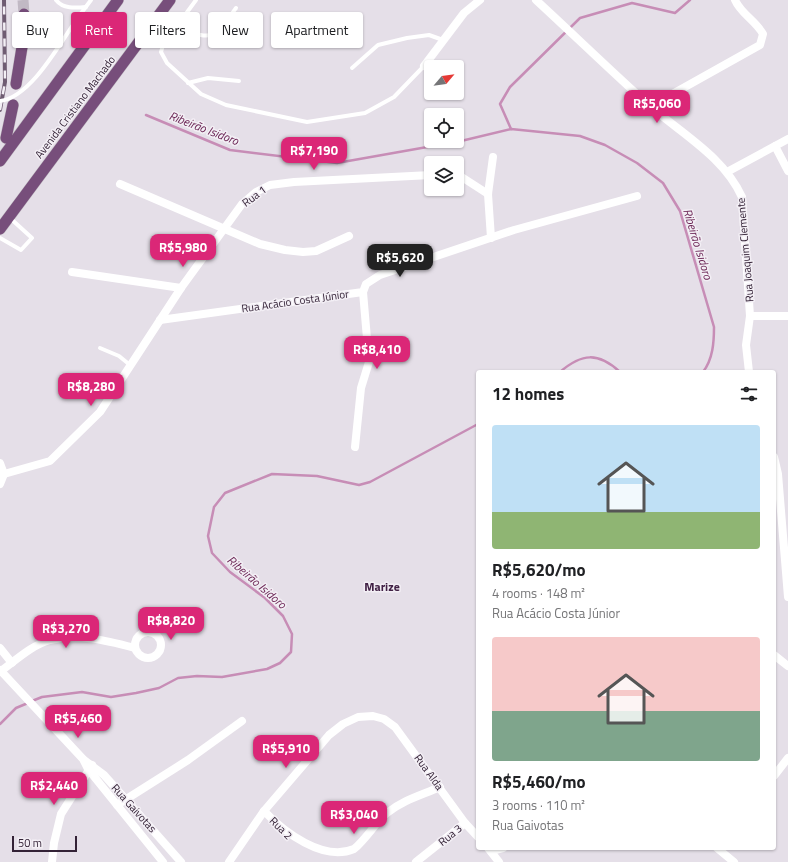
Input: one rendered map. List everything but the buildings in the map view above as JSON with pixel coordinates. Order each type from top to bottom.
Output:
[{"type":"highway","points":[[0,161],[118,0]]},
{"type":"highway","name":"Avenida Cristiano Machado","points":[[0,230],[170,0]]},
{"type":"highway","points":[[16,84],[22,48]]},
{"type":"highway","points":[[6,138],[13,105]]},
{"type":"street","points":[[464,0],[472,5]]},
{"type":"street","points":[[429,60],[464,13],[480,0]]},
{"type":"street","name":"Rua Joaquim Clemente","points":[[536,0],[651,106],[714,158],[737,186],[742,197],[750,316],[746,345],[749,370]]},
{"type":"street","points":[[651,106],[760,45],[763,34],[757,24],[739,9],[735,0]]},
{"type":"street","points":[[727,172],[788,139]]},
{"type":"street","points":[[775,146],[788,170]]},
{"type":"street","points":[[491,238],[488,194],[494,157]]},
{"type":"street","name":"Rua 1","points":[[160,320],[181,288],[242,204],[256,192],[270,185],[294,182],[424,175]]},
{"type":"street","points":[[464,179],[488,194]]},
{"type":"street","points":[[120,184],[260,244],[285,250],[303,252],[316,251],[349,236]]},
{"type":"street","name":"Rua Acácio Costa Júnior","points":[[160,320],[363,292],[366,284],[380,275],[491,238],[637,196]]},
{"type":"street","points":[[72,272],[181,288]]},
{"type":"street","points":[[355,447],[361,388],[369,362],[363,292]]},
{"type":"street","points":[[750,316],[788,316]]},
{"type":"street","points":[[4,474],[50,461],[100,412],[160,320]]},
{"type":"street","points":[[0,463],[4,474],[0,484]]},
{"type":"street","points":[[776,466],[778,474],[788,598]]},
{"type":"street","points":[[1,671],[36,647],[50,640],[100,639],[135,648]]},
{"type":"street","points":[[0,648],[12,663]]},
{"type":"street","points":[[776,657],[788,666]]},
{"type":"street","name":"Rua Gaivotas","points":[[1,671],[90,767],[117,805],[163,862]]},
{"type":"street","name":"Rua Alda","points":[[264,811],[329,735],[343,724],[358,717],[373,716],[384,719],[395,727],[465,823],[476,835]]},
{"type":"street","points":[[117,805],[188,760],[242,722]]},
{"type":"street","points":[[776,773],[788,758]]},
{"type":"street","points":[[52,862],[54,843],[62,814],[90,767]]},
{"type":"street","name":"Rua Gaivotas","points":[[90,767],[104,775],[182,862]]},
{"type":"street","name":"Rua 2","points":[[264,811],[294,841],[309,850],[326,856],[340,857],[353,850],[365,839],[387,813],[404,801],[440,788]]},
{"type":"street","points":[[229,862],[264,811]]},
{"type":"street","name":"Rua 3","points":[[416,862],[465,823]]},
{"type":"street","points":[[490,850],[499,862]]},
{"type":"street","points":[[719,850],[734,862]]},
{"type":"lane","points":[[56,0],[59,4],[69,7],[86,6]]},
{"type":"lane","points":[[187,12],[196,0]]},
{"type":"lane","points":[[0,101],[17,95],[34,81],[90,1]]},
{"type":"lane","points":[[200,34],[208,36],[218,32],[236,8]]},
{"type":"lane","points":[[352,68],[378,45],[407,38],[429,35],[444,41]]},
{"type":"lane","points":[[162,48],[161,52],[167,63],[201,94],[226,105],[307,122],[365,113],[394,97],[424,66]]},
{"type":"lane","points":[[188,83],[208,78],[239,81]]},
{"type":"lane","points":[[0,238],[22,250],[31,241],[32,238],[9,218]]},
{"type":"lane","points":[[100,348],[119,356],[130,365]]},
{"type":"waterway","points":[[511,129],[500,104],[510,87],[580,18],[632,3],[675,13],[690,0]]},
{"type":"waterway","name":"Ribeirão Isidoro","points":[[146,115],[230,150],[337,163],[461,141],[511,129],[580,136],[605,145],[637,163],[663,183],[680,211],[714,327],[711,356],[704,370]]},
{"type":"waterway","name":"Ribeirão Isidoro","points":[[563,370],[576,361],[590,357],[604,361],[618,370]]},
{"type":"waterway","name":"Ribeirão Isidoro","points":[[32,701],[42,697],[82,692],[111,697],[159,688],[178,678],[197,676],[222,677],[267,669],[280,663],[291,652],[292,634],[283,616],[265,598],[230,572],[212,553],[208,536],[214,507],[225,493],[272,474],[317,476],[359,485],[370,482],[476,425]]},
{"type":"waterway","name":"Ribeirão Isidoro","points":[[0,724],[16,708],[28,703]]},
{"type":"tunnel","points":[[23,0],[24,12]]},
{"type":"railway","points":[[0,110],[5,82],[4,0]]},
{"type":"district","name":"Marize","points":[[382,586]]}]
